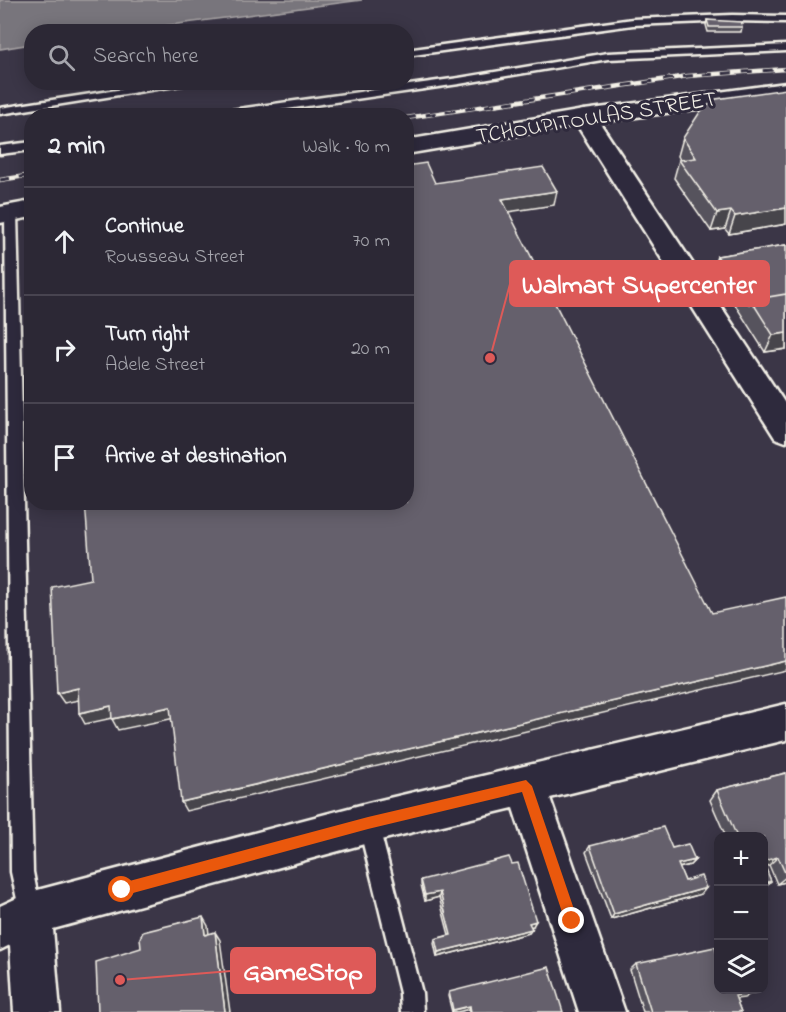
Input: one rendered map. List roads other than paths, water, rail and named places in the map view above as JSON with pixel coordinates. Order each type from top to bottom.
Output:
[{"type":"street","name":"TCHOUPITOULAS STREET","points":[[414,146],[584,117],[786,90]]},
{"type":"street","points":[[584,117],[786,429]]},
{"type":"street","points":[[37,1012],[15,921],[368,823],[786,722]]},
{"type":"street","points":[[526,786],[602,1012]]},
{"type":"lane","points":[[414,52],[643,22],[732,18],[786,19]]},
{"type":"lane","points":[[414,87],[608,56],[786,48]]},
{"type":"lane","points":[[0,111],[141,90]]},
{"type":"lane","points":[[267,108],[395,90]]},
{"type":"lane","points":[[0,150],[24,147]]},
{"type":"lane","points":[[14,212],[22,872],[15,921]]},
{"type":"lane","points":[[368,823],[411,993],[412,1012]]},
{"type":"railway","points":[[414,117],[688,76],[786,69]]},
{"type":"railway","points":[[0,180],[24,176]]},
{"type":"place","name":"Walmart Supercenter","points":[[490,358]]},
{"type":"place","name":"GameStop","points":[[120,980]]}]
